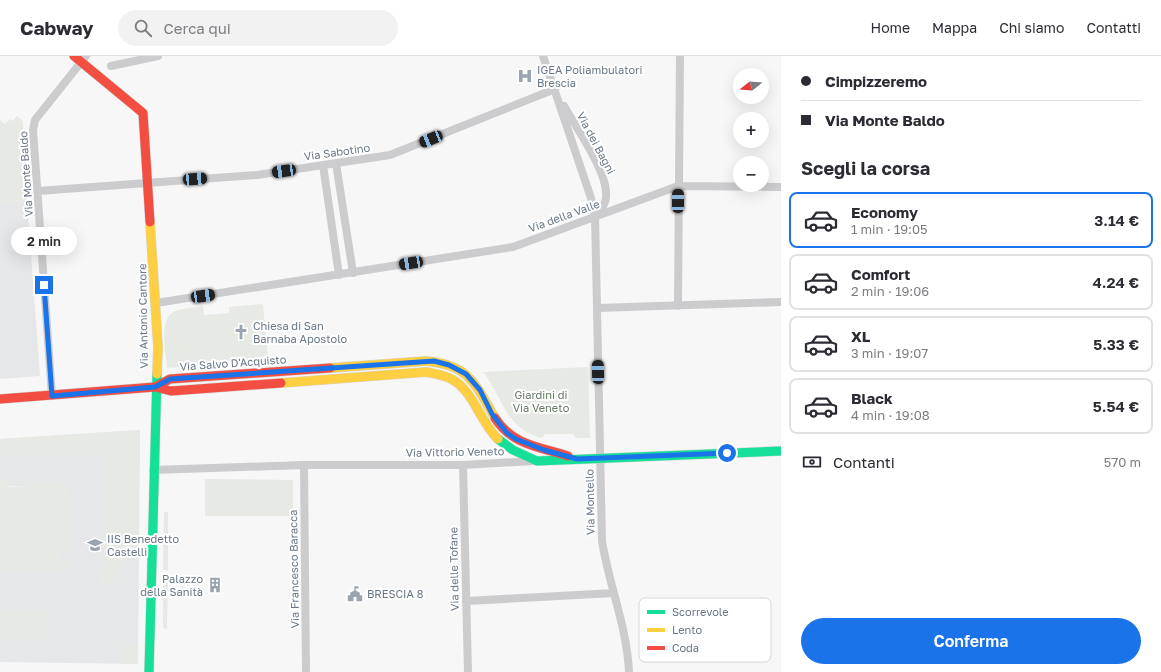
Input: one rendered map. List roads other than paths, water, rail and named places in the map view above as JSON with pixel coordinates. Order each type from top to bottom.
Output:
[{"type":"street","points":[[111,66],[158,56]]},
{"type":"street","name":"Via dei Bagni","points":[[543,56],[591,198],[595,216]]},
{"type":"street","points":[[678,306],[680,56]]},
{"type":"street","name":"Via Antonio Cantore","points":[[80,58],[144,113],[158,347],[155,387],[149,672]]},
{"type":"street","name":"Via Monte Baldo","points":[[52,396],[33,130],[35,120],[80,58]]},
{"type":"street","name":"Via dei Bagni","points":[[555,89],[592,156],[605,184],[605,205],[595,216]]},
{"type":"street","name":"Via Sabotino","points":[[38,191],[257,175],[390,155],[555,89]]},
{"type":"street","points":[[336,163],[353,273]]},
{"type":"street","points":[[323,165],[339,275]]},
{"type":"street","name":"Via della Valle","points":[[156,303],[513,247],[678,186],[781,187]]},
{"type":"street","name":"Via Montello","points":[[595,216],[602,541],[626,638],[629,672]]},
{"type":"street","points":[[598,308],[781,302]]},
{"type":"street","name":"Via Salvo D'Acquisto","points":[[155,387],[170,379],[426,361],[438,362],[458,369],[474,382],[499,424],[516,439],[544,450],[577,459]]},
{"type":"street","name":"Via Salvo D'Acquisto","points":[[155,387],[170,392],[426,372],[441,373],[457,382],[464,388],[486,426],[502,444],[515,452],[538,461]]},
{"type":"street","points":[[0,400],[155,387]]},
{"type":"street","name":"Via Vittorio Veneto","points":[[153,470],[304,465],[463,465],[781,451]]},
{"type":"street","name":"Via Francesco Baracca","points":[[304,465],[306,672]]},
{"type":"street","name":"Via delle Tofane","points":[[463,465],[468,672]]},
{"type":"street","points":[[466,601],[614,593]]},
{"type":"place","name":"IGEA Poliambulatori Brescia","points":[[525,76]]},
{"type":"place","name":"Chiesa di San Barnaba Apostolo","points":[[241,332]]},
{"type":"place","name":"IIS Benedetto Castelli","points":[[95,545]]},
{"type":"place","name":"Palazzo della Sanità","points":[[215,585]]},
{"type":"place","name":"BRESCIA 8","points":[[355,594]]},
{"type":"park label","name":"Giardini di Via Veneto","points":[[541,401]]}]
